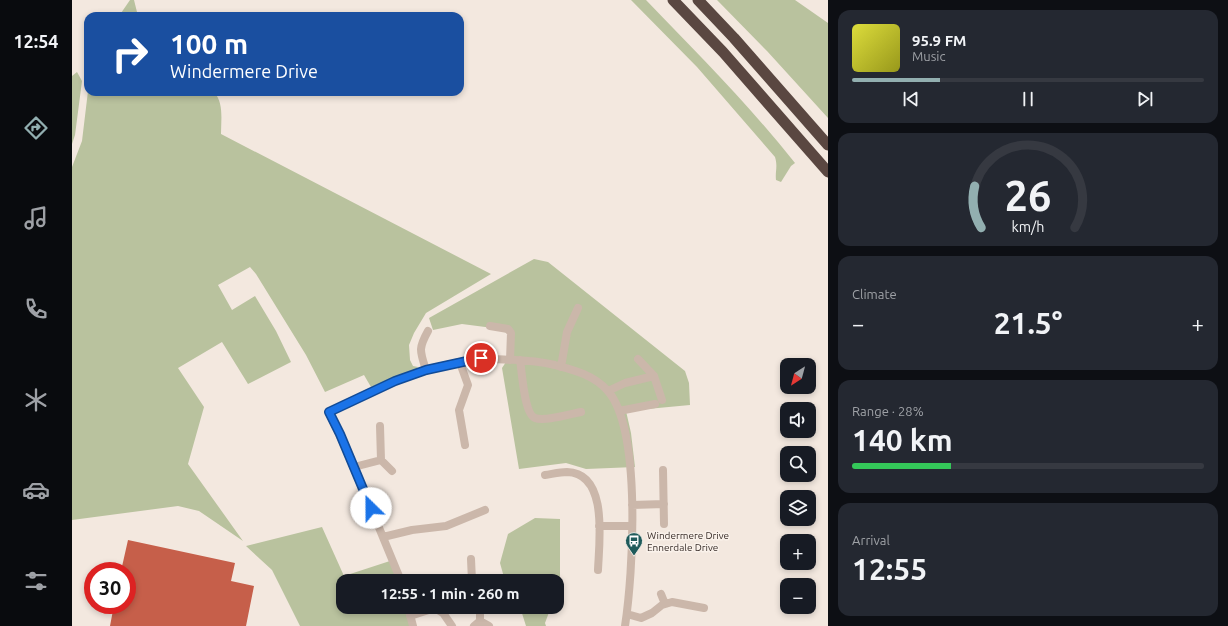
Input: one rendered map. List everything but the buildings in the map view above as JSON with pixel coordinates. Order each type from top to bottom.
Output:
[{"type":"highway","points":[[673,0],[723,52],[828,172]]},
{"type":"highway","points":[[698,0],[734,38],[828,145]]},
{"type":"street","points":[[561,367],[567,332],[578,308]]},
{"type":"street","points":[[490,326],[508,329],[510,333],[510,360]]},
{"type":"street","points":[[426,370],[421,352],[421,344],[428,331]]},
{"type":"street","points":[[398,574],[354,467],[329,412],[395,381],[426,370],[481,358],[539,361],[580,371],[595,380],[608,391],[619,411],[626,434],[630,467],[632,505],[631,566],[625,626]]},
{"type":"street","points":[[619,411],[658,402],[654,376],[638,359]]},
{"type":"street","points":[[520,360],[524,389],[531,415],[535,418],[543,419],[581,412]]},
{"type":"street","points":[[460,363],[468,385],[459,410],[465,445]]},
{"type":"street","points":[[608,391],[625,383],[654,376]]},
{"type":"street","points":[[380,426],[381,460],[392,471]]},
{"type":"street","points":[[354,467],[381,460]]},
{"type":"street","points":[[663,470],[664,524]]},
{"type":"street","points":[[545,475],[568,472],[577,474],[587,480],[594,490],[598,505],[598,570]]},
{"type":"street","points":[[632,505],[664,504]]},
{"type":"street","points":[[383,537],[412,530],[446,526],[485,510]]},
{"type":"street","points":[[599,526],[631,526]]},
{"type":"street","points":[[471,559],[472,574]]},
{"type":"street","points":[[661,594],[665,604]]},
{"type":"street","points":[[627,614],[641,618],[652,613],[662,605],[672,602],[704,608]]},
{"type":"street","points":[[412,626],[410,616],[416,614]]},
{"type":"street","points":[[443,614],[452,626]]},
{"type":"street","points":[[477,623],[489,626]]},
{"type":"green space","points":[[130,0],[134,0],[137,12],[122,12]]},
{"type":"green space","points":[[631,0],[646,0],[723,80],[778,142],[795,163],[791,166],[781,182],[776,180],[775,157],[697,67]]},
{"type":"green space","points":[[717,0],[795,0],[828,23],[828,118],[767,51]]},
{"type":"green space","points":[[77,72],[82,81],[75,135],[72,144],[72,76]]},
{"type":"green space","points":[[87,96],[217,96],[221,106],[221,134],[491,274],[426,313],[414,333],[409,345],[410,360],[413,366],[418,367],[416,369],[371,387],[364,375],[325,392],[306,355],[256,274],[250,267],[218,285],[232,310],[255,296],[276,331],[291,362],[248,384],[222,342],[178,368],[204,407],[188,464],[243,541],[199,511],[178,506],[72,520],[72,167],[82,141]]},
{"type":"green space","points":[[534,259],[548,262],[685,371],[689,383],[690,405],[626,411],[631,433],[635,467],[586,469],[566,463],[519,469],[502,368],[512,353],[510,334],[493,328],[462,324],[433,330],[429,318]]},
{"type":"green space","points":[[535,518],[560,519],[560,574],[503,574],[500,563],[508,534]]},
{"type":"green space","points":[[322,527],[343,574],[336,574],[336,614],[410,614],[413,626],[300,626],[272,570],[246,546]]},
{"type":"green space","points":[[393,560],[398,574],[350,574]]},
{"type":"green space","points":[[522,614],[548,614],[545,623],[546,626],[526,626]]},
{"type":"place","name":"Windermere Drive Ennerdale Drive","points":[[634,556]]},
{"type":"route","points":[[371,508],[340,434],[329,412],[395,381],[426,370],[481,358]]}]
